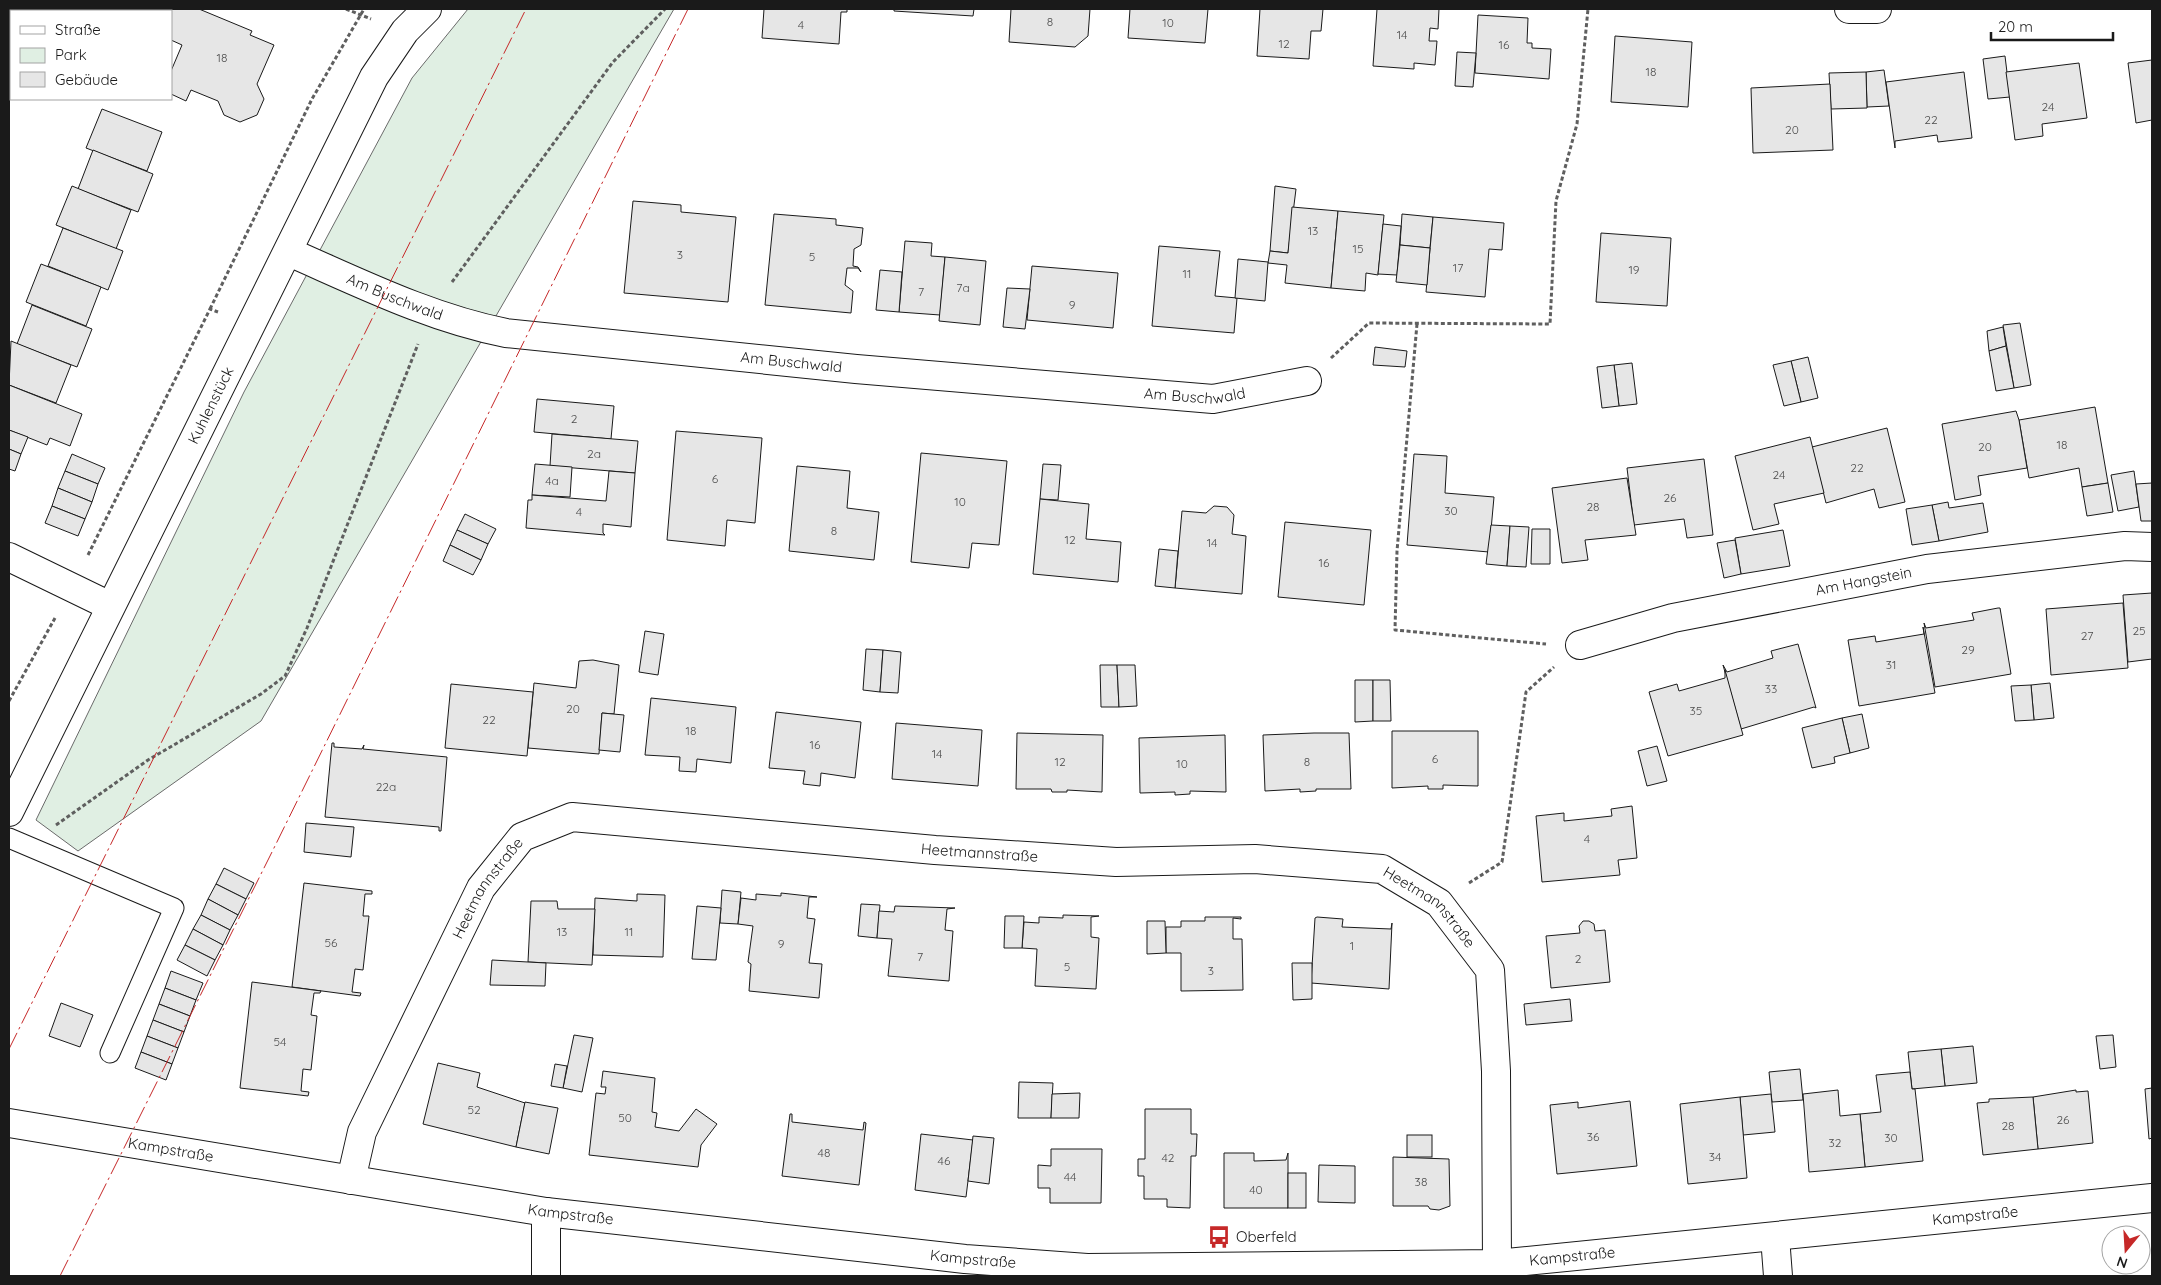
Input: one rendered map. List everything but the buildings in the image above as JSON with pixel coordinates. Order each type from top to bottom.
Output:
[{"type":"street","name":"Kuhlenstück","points":[[9,812],[110,606],[289,252],[374,77],[405,31],[427,9]]},
{"type":"street","points":[[1849,9],[1877,9]]},
{"type":"street","name":"Am Buschwald","points":[[289,252],[430,313],[471,326],[506,333],[856,369],[1213,399],[1308,381]]},
{"type":"street","name":"Am Hangstein","points":[[1580,645],[1673,618],[1927,568],[2125,546],[2152,547]]},
{"type":"street","points":[[9,557],[110,606]]},
{"type":"street","name":"Heetmannstraße","points":[[351,1180],[362,1132],[481,888],[522,837],[572,817],[936,850],[1116,862],[1255,859],[1382,869],[1439,903],[1490,970],[1496,1071],[1497,1264]]},
{"type":"street","name":"Kampstraße","points":[[9,1123],[546,1212],[964,1267],[1087,1268],[1497,1264],[2152,1198]]},
{"type":"street","points":[[546,1212],[546,1276]]},
{"type":"street","points":[[1775,1237],[1778,1276]]},
{"type":"lane","points":[[9,838],[174,908],[110,1053]]},
{"type":"path","points":[[346,9],[361,14]]},
{"type":"path","points":[[9,701],[72,588],[312,99],[364,9]]},
{"type":"path","points":[[50,829],[148,760],[261,694],[285,676],[307,628],[430,313],[613,62],[666,9]]},
{"type":"path","points":[[1308,381],[1368,323],[1550,324],[1556,202],[1577,124],[1588,9]]},
{"type":"path","points":[[210,309],[250,328]]},
{"type":"path","points":[[1417,324],[1397,551],[1395,630],[1530,643]]},
{"type":"path","points":[[1439,903],[1502,862],[1526,692]]},
{"type":"green space","points":[[468,9],[674,9],[261,721],[78,851],[36,820],[244,392],[412,78]]},
{"type":"power","points":[[9,1049],[526,9]]},
{"type":"power","points":[[60,1276],[272,852],[688,9]]},
{"type":"place","name":"Oberfeld","points":[[1219,1237]]}]
